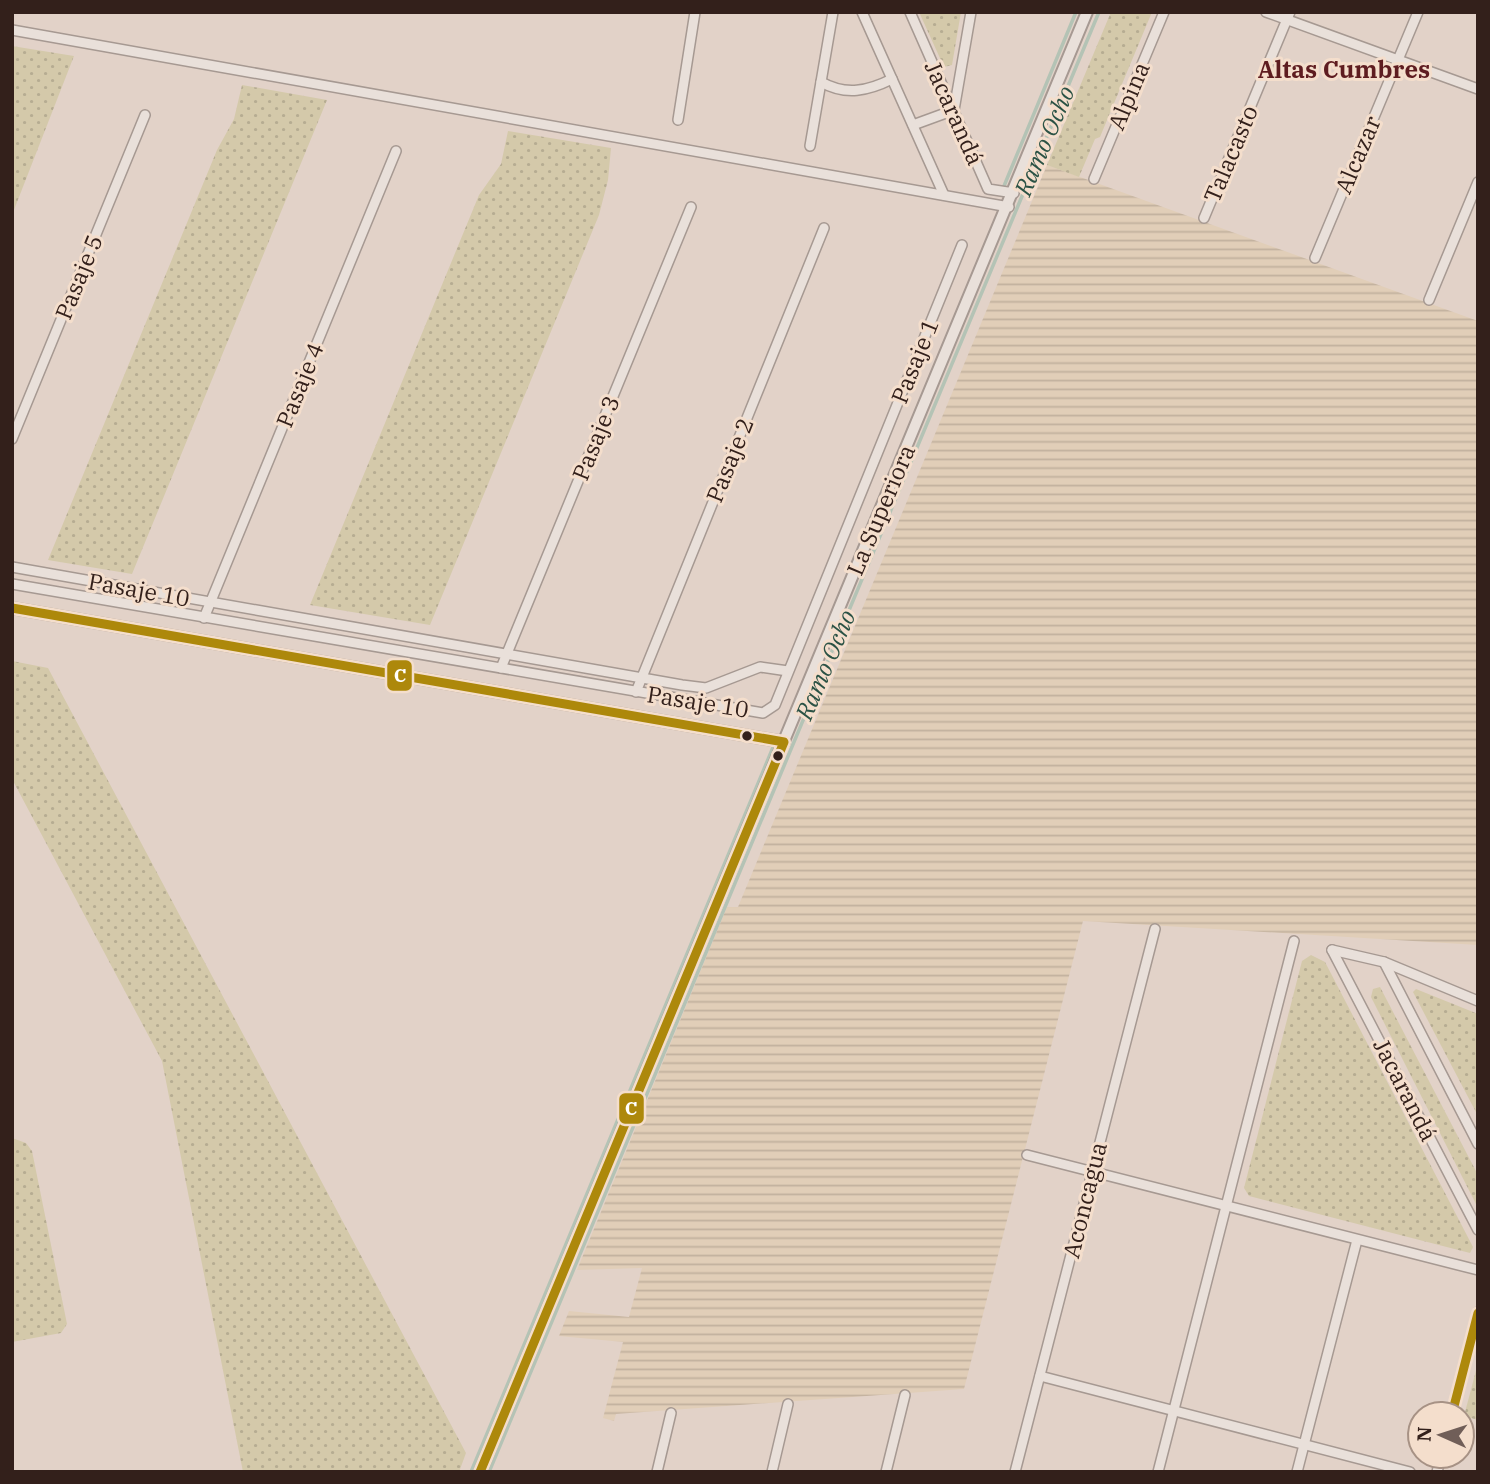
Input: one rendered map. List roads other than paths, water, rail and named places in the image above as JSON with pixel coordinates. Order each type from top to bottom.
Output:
[{"type":"street","points":[[678,120],[695,12]]},
{"type":"street","points":[[810,146],[833,12]]},
{"type":"street","name":"Jacarandá","points":[[862,12],[944,195]]},
{"type":"street","name":"Jacarandá","points":[[910,12],[988,189],[1014,193]]},
{"type":"street","points":[[913,125],[954,110],[971,12]]},
{"type":"street","name":"La Superiora","points":[[481,1472],[1009,206],[1087,12]]},
{"type":"street","name":"Alpina","points":[[1094,179],[1164,12]]},
{"type":"street","points":[[1266,12],[1288,16],[1478,89]]},
{"type":"street","name":"Alcazar","points":[[1315,258],[1418,12]]},
{"type":"street","name":"Talacasto","points":[[1204,218],[1288,16]]},
{"type":"street","points":[[12,30],[1009,206]]},
{"type":"street","points":[[821,82],[834,89],[860,91],[892,79]]},
{"type":"street","name":"Pasaje 5","points":[[12,439],[145,115]]},
{"type":"street","name":"Pasaje 4","points":[[204,618],[396,151]]},
{"type":"street","points":[[1429,300],[1478,182]]},
{"type":"street","name":"Pasaje 3","points":[[501,668],[691,207]]},
{"type":"street","name":"Pasaje 2","points":[[636,692],[824,228]]},
{"type":"street","name":"Pasaje 1","points":[[788,671],[962,245]]},
{"type":"street","name":"Pasaje 10","points":[[12,567],[706,688],[760,667],[788,671],[775,705],[763,713],[12,584]]},
{"type":"street","points":[[12,608],[784,742]]},
{"type":"street","name":"Aconcagua","points":[[1016,1472],[1155,929]]},
{"type":"street","points":[[1158,1472],[1294,941]]},
{"type":"street","name":"Jacarandá","points":[[1478,1144],[1384,962],[1332,950],[1478,1230]]},
{"type":"street","points":[[1384,962],[1478,1001]]},
{"type":"street","points":[[1027,1155],[1478,1270]]},
{"type":"street","points":[[1297,1472],[1357,1240]]},
{"type":"street","points":[[1456,1400],[1478,1312]]},
{"type":"street","points":[[1040,1377],[1410,1472]]},
{"type":"street","points":[[886,1472],[905,1395]]},
{"type":"street","points":[[772,1472],[789,1404]]},
{"type":"street","points":[[657,1472],[671,1413]]},
{"type":"waterway","points":[[1004,186],[1076,12]]},
{"type":"waterway","name":"Ramo Ocho","points":[[489,1472],[1099,12]]},
{"type":"waterway","points":[[471,1472],[774,745]]},
{"type":"district","name":"Altas Cumbres","points":[[1344,70]]}]
